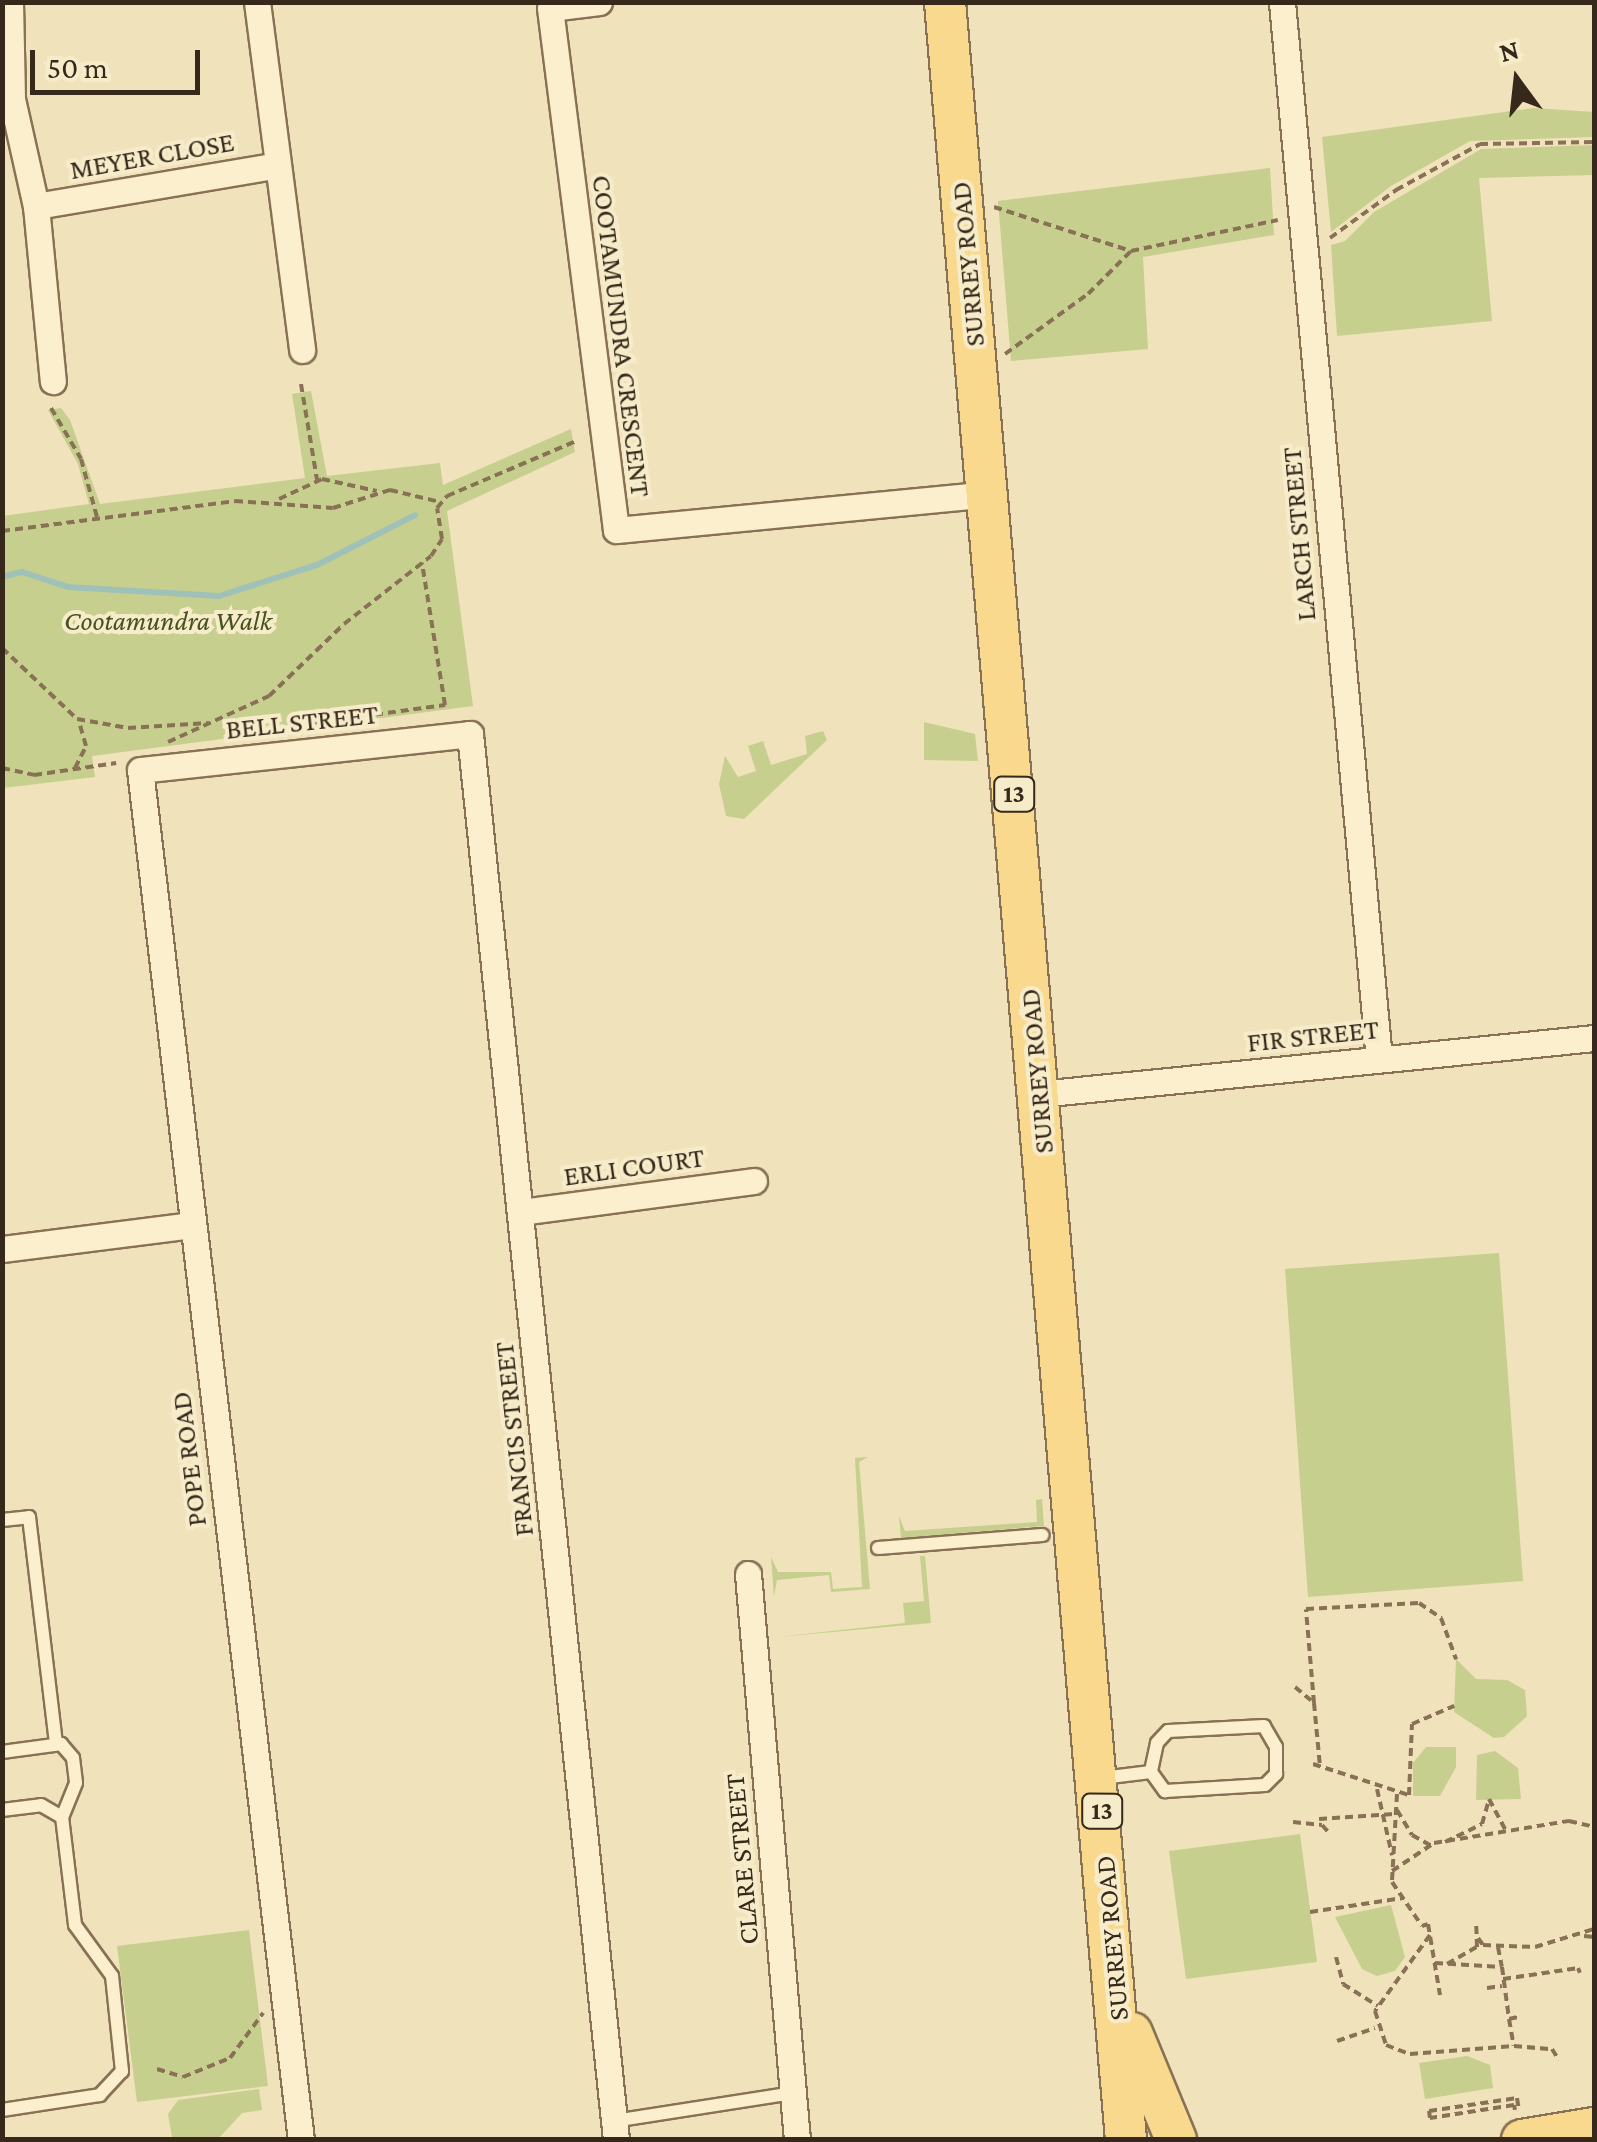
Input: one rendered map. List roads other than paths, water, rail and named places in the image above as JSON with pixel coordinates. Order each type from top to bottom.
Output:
[{"type":"main road","name":"SURREY ROAD","points":[[945,2],[1118,1997],[1120,2132]]},
{"type":"main road","points":[[1118,1997],[1176,2140]]},
{"type":"main road","points":[[1519,2124],[1594,2128]]},
{"type":"street","points":[[10,2],[12,100],[36,206],[53,380]]},
{"type":"street","name":"MEYER CLOSE","points":[[257,2],[302,350]]},
{"type":"street","name":"COOTAMUNDRA CRESCENT","points":[[599,2],[550,8],[616,530],[988,494]]},
{"type":"street","name":"LARCH STREET","points":[[1282,2],[1380,1059]]},
{"type":"street","name":"MEYER CLOSE","points":[[36,206],[278,165]]},
{"type":"street","name":"BELL STREET","points":[[133,767],[470,734]]},
{"type":"street","name":"FRANCIS STREET","points":[[470,734],[615,2130]]},
{"type":"street","name":"POPE ROAD","points":[[133,767],[301,2140]]},
{"type":"street","name":"FIR STREET","points":[[1039,1094],[1594,1038]]},
{"type":"street","name":"ERLI COURT","points":[[522,1212],[754,1181]]},
{"type":"street","points":[[2,1249],[191,1225]]},
{"type":"street","name":"CLARE STREET","points":[[748,1574],[797,2140]]},
{"type":"lane","points":[[2,1520],[29,1516],[56,1744],[78,1772],[62,1817],[75,1925],[112,1976],[122,2071],[100,2095],[2,2110]]},
{"type":"lane","points":[[878,1548],[1042,1534]]},
{"type":"lane","points":[[1264,1726],[1276,1747],[1276,1774],[1265,1785],[1165,1791],[1150,1772],[1157,1743],[1168,1731],[1264,1726]]},
{"type":"lane","points":[[2,1752],[56,1744]]},
{"type":"lane","points":[[1099,1778],[1150,1772]]},
{"type":"lane","points":[[2,1810],[41,1806],[62,1817]]},
{"type":"lane","points":[[615,2130],[793,2093]]},
{"type":"waterway","points":[[2,577],[22,572],[68,587],[219,596],[317,565],[415,515]]},
{"type":"park label","name":"Cootamundra Walk","points":[[168,621]]}]
